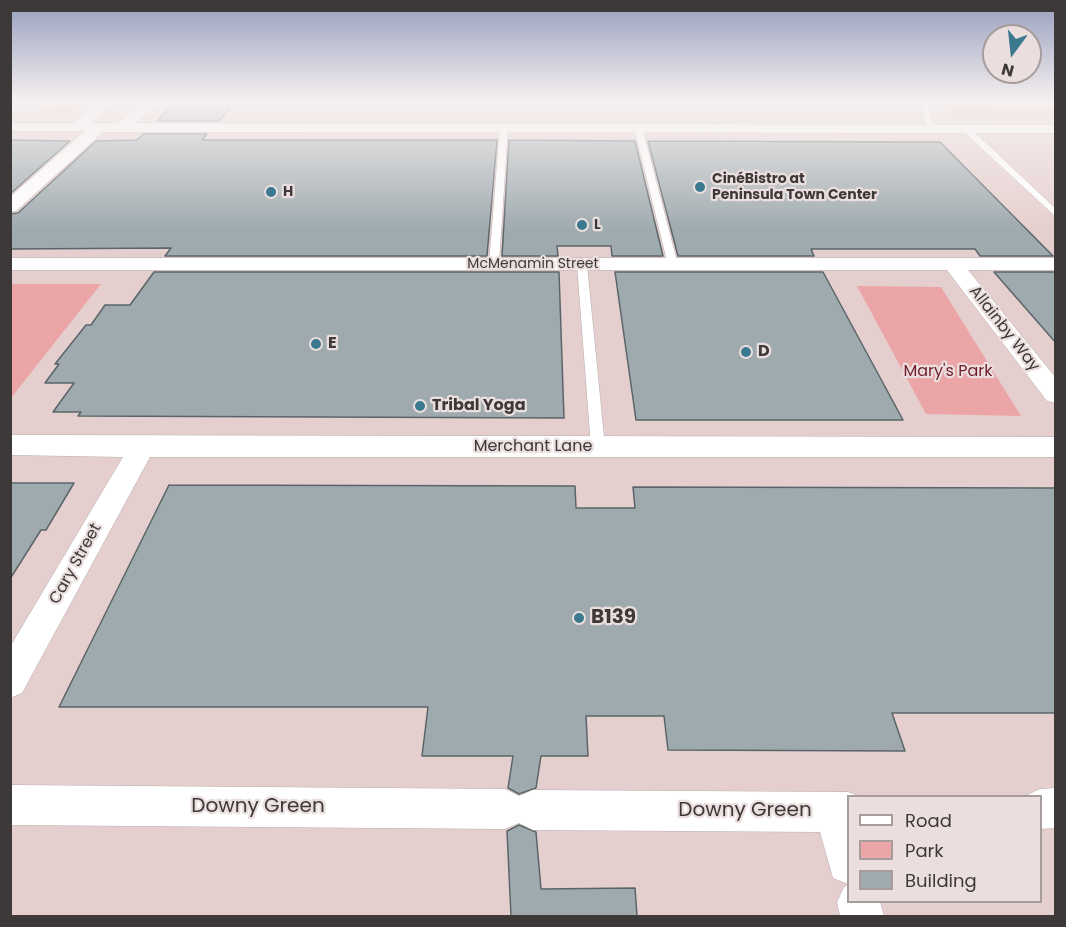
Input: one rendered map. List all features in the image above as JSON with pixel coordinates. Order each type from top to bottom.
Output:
[{"type":"street","points":[[10,207],[80,144]]},
{"type":"street","name":"McMenamin Street","points":[[10,264],[1056,264]]},
{"type":"street","name":"Allainby Way","points":[[953,264],[1056,395]]},
{"type":"street","name":"Merchant Lane","points":[[10,445],[1056,447]]},
{"type":"street","name":"Cary Street","points":[[10,681],[142,447]]},
{"type":"street","name":"Downy Green","points":[[10,805],[842,812]]},
{"type":"street","points":[[842,812],[847,848]]},
{"type":"lane","points":[[494,264],[503,144]]},
{"type":"lane","points":[[642,144],[673,265]]},
{"type":"lane","points":[[982,144],[1056,214]]},
{"type":"lane","points":[[582,265],[597,447]]},
{"type":"shaded area","points":[[11,144],[1055,144],[1055,916],[11,916]]},
{"type":"green space","points":[[10,284],[101,284],[11,398]]},
{"type":"green space","name":"Mary's Park","points":[[857,286],[941,287],[1021,416],[926,414]]},
{"type":"building","points":[[10,144],[66,144],[10,194]]},
{"type":"building","name":"H","points":[[92,144],[497,144],[487,256],[165,256],[171,248],[10,249],[10,214],[18,213]]},
{"type":"building","points":[[509,144],[636,144],[663,256],[612,256],[611,246],[557,246],[558,256],[502,256]]},
{"type":"building","points":[[649,144],[942,144],[1053,256],[980,256],[975,249],[811,249],[814,256],[678,256]]},
{"type":"building","name":"E","points":[[154,272],[559,272],[564,418],[78,416],[81,412],[53,412],[74,383],[45,383],[59,364],[55,364],[86,325],[91,325],[105,305],[130,305]]},
{"type":"building","name":"D","points":[[615,272],[823,272],[903,420],[636,420]]},
{"type":"building","points":[[994,272],[1056,272],[1056,343]]},
{"type":"building","points":[[10,483],[74,483],[46,530],[41,530],[10,579]]},
{"type":"building","name":"B139","points":[[169,485],[575,486],[576,508],[635,508],[633,487],[1056,488],[1056,713],[892,713],[905,751],[668,750],[664,716],[586,716],[588,756],[541,756],[536,788],[519,794],[508,788],[513,756],[422,756],[428,707],[59,707]]},
{"type":"building","points":[[519,825],[536,832],[541,889],[635,888],[637,916],[511,916],[507,831]]},
{"type":"place","name":"CinéBistro at Peninsula Town Center","points":[[700,187]]},
{"type":"place","name":"H","points":[[271,192]]},
{"type":"place","name":"L","points":[[582,225]]},
{"type":"place","name":"E","points":[[316,344]]},
{"type":"place","name":"D","points":[[746,352]]},
{"type":"place","name":"Tribal Yoga","points":[[420,406]]},
{"type":"place","name":"B139","points":[[579,618]]}]
